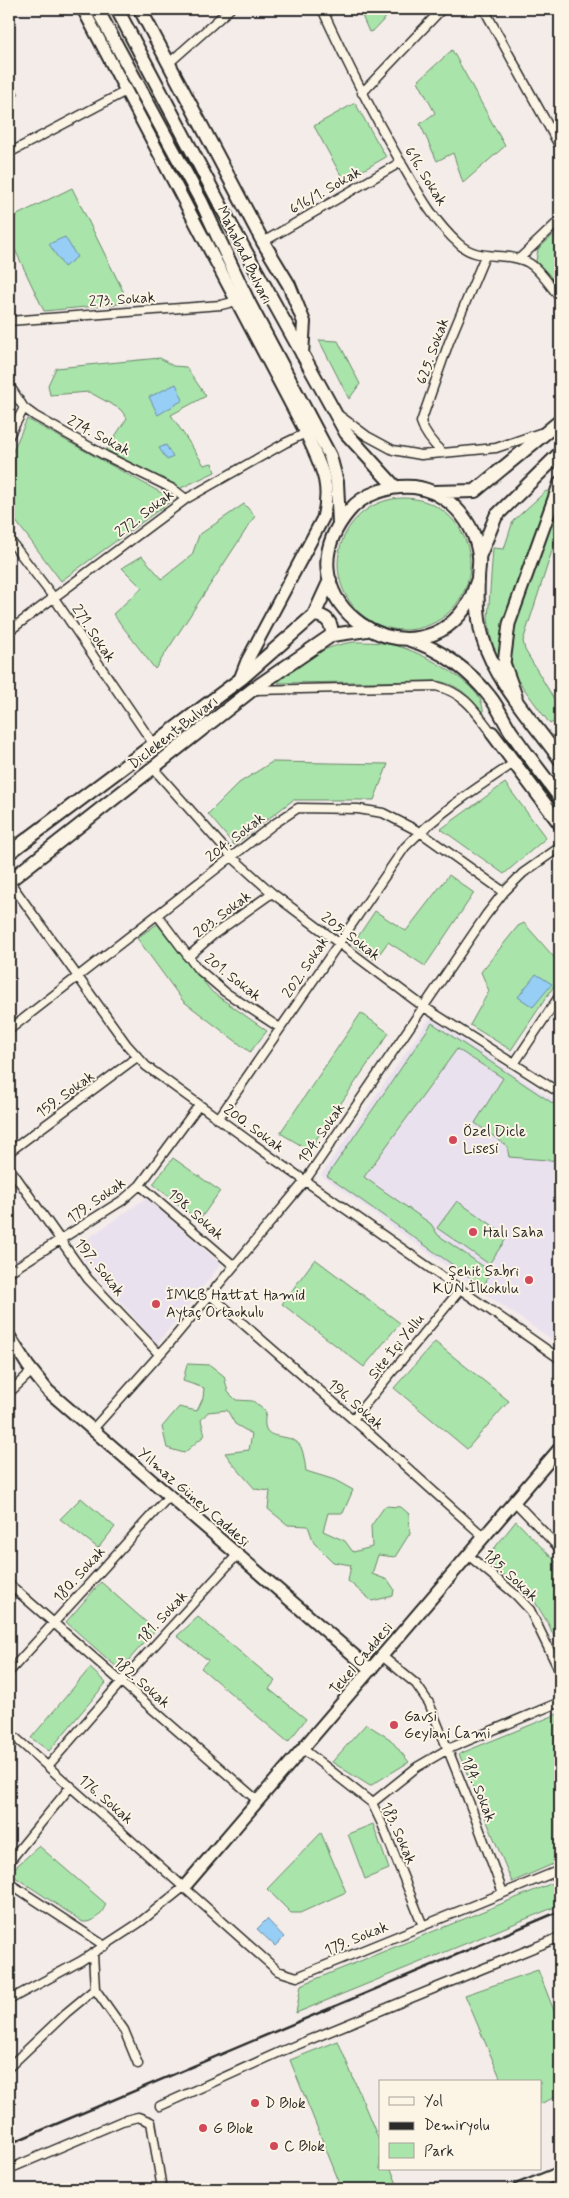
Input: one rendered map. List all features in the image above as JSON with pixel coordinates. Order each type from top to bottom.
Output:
[{"type":"main road","name":"Mahabad Bulvarı","points":[[97,9],[201,201],[249,303],[330,456],[337,482],[339,523]]},
{"type":"main road","name":"Mahabad Bulvarı","points":[[117,9],[231,225],[346,433],[395,487]]},
{"type":"main road","points":[[140,9],[263,242],[289,285],[304,322],[302,354]]},
{"type":"main road","points":[[432,492],[475,491],[556,425]]},
{"type":"main road","points":[[479,557],[496,516],[560,453]]},
{"type":"main road","points":[[560,759],[498,674],[483,639],[478,608],[479,557],[475,536],[463,515],[449,502],[432,492],[414,487],[395,487],[373,493],[360,501],[339,523],[329,551],[330,580],[335,595],[343,609],[354,621],[367,630],[387,637],[408,639],[424,644],[457,664],[472,676],[491,698],[511,732],[560,798]]},
{"type":"main road","points":[[408,639],[436,631],[459,615],[470,599],[478,579]]},
{"type":"main road","name":"Diclekent Bulvarı","points":[[9,853],[240,679],[314,615],[330,580]]},
{"type":"main road","points":[[314,615],[328,620],[332,626],[332,635]]},
{"type":"main road","name":"Diclekent Bulvarı","points":[[9,881],[252,690],[332,635],[367,630]]},
{"type":"main road","points":[[492,733],[511,732]]},
{"type":"main road","points":[[492,733],[560,824]]},
{"type":"main road","points":[[546,740],[560,747]]},
{"type":"street","points":[[83,9],[306,433],[322,468],[328,487],[323,518],[247,661],[240,679]]},
{"type":"street","points":[[169,63],[230,9]]},
{"type":"street","name":"616. Sokak","points":[[322,9],[362,93],[401,162],[440,225],[460,245],[473,253],[519,259]]},
{"type":"street","points":[[362,93],[442,9]]},
{"type":"street","points":[[484,9],[560,147]]},
{"type":"street","points":[[9,153],[126,90]]},
{"type":"street","name":"616/1. Sokak","points":[[263,242],[401,162]]},
{"type":"street","points":[[560,220],[519,259],[530,264],[560,298]]},
{"type":"street","name":"625. Sokak","points":[[443,453],[433,444],[421,422],[449,342],[485,256]]},
{"type":"street","name":"273. Sokak","points":[[9,321],[220,306],[238,301]]},
{"type":"street","name":"274. Sokak","points":[[9,385],[24,408],[106,456],[173,489],[186,499]]},
{"type":"street","points":[[9,436],[24,408]]},
{"type":"street","points":[[335,413],[367,436],[393,450],[421,455],[496,448],[556,425]]},
{"type":"street","name":"272. Sokak","points":[[9,631],[186,499],[306,433]]},
{"type":"street","points":[[518,700],[504,663],[509,624],[560,482]]},
{"type":"street","name":"271. Sokak","points":[[9,539],[54,598],[154,745]]},
{"type":"street","points":[[252,690],[436,686],[448,689],[463,697],[492,733]]},
{"type":"street","name":"202. Sokak","points":[[218,1119],[405,846],[470,793],[514,763]]},
{"type":"street","name":"205. Sokak","points":[[153,768],[232,857],[272,893],[424,1007],[560,1093]]},
{"type":"street","name":"204. Sokak","points":[[9,1030],[274,824],[298,808],[383,813],[420,832],[504,892]]},
{"type":"street","name":"194. Sokak","points":[[93,1429],[159,1354],[304,1181],[486,915],[504,892],[523,873],[560,848]]},
{"type":"street","name":"200. Sokak","points":[[9,881],[137,1057],[146,1066],[304,1181],[560,1359]]},
{"type":"street","name":"203. Sokak","points":[[188,958],[213,935],[272,893]]},
{"type":"street","name":"201. Sokak","points":[[158,916],[197,968],[225,992],[280,1028]]},
{"type":"street","points":[[514,1064],[560,995]]},
{"type":"street","name":"159. Sokak","points":[[9,1152],[137,1057]]},
{"type":"street","name":"179. Sokak","points":[[9,1272],[61,1241],[123,1200],[140,1185],[199,1105]]},
{"type":"street","name":"197. Sokak","points":[[9,1167],[88,1279],[159,1354]]},
{"type":"street","name":"198. Sokak","points":[[140,1185],[233,1265]]},
{"type":"street","name":"Site İçi Yollu","points":[[353,1420],[460,1290]]},
{"type":"street","name":"196. Sokak","points":[[209,1294],[483,1536]]},
{"type":"street","name":"Yılmaz Güney Caddesi","points":[[9,1336],[48,1392],[170,1495],[371,1670]]},
{"type":"street","points":[[9,1393],[32,1371]]},
{"type":"street","name":"Tekel Caddesi","points":[[185,1886],[560,1448]]},
{"type":"street","name":"180. Sokak","points":[[9,1672],[170,1495]]},
{"type":"street","points":[[514,1501],[560,1549]]},
{"type":"street","name":"181. Sokak","points":[[48,1766],[121,1682],[238,1554]]},
{"type":"street","name":"185. Sokak","points":[[468,1555],[510,1590],[530,1610],[560,1672]]},
{"type":"street","name":"182. Sokak","points":[[9,1584],[258,1801]]},
{"type":"street","name":"184. Sokak","points":[[382,1656],[416,1684],[429,1703],[503,1893]]},
{"type":"street","points":[[372,1803],[417,1767],[448,1749],[560,1702]]},
{"type":"street","name":"176. Sokak","points":[[9,1732],[185,1886]]},
{"type":"street","name":"183. Sokak","points":[[303,1750],[372,1803],[380,1818],[423,1926]]},
{"type":"street","points":[[9,1862],[71,1786]]},
{"type":"street","name":"179. Sokak","points":[[185,1886],[278,1971],[297,1977],[560,1870]]},
{"type":"street","points":[[9,1883],[105,1946]]},
{"type":"street","points":[[9,2000],[93,1954],[139,1923],[185,1886]]},
{"type":"street","points":[[160,2106],[300,2044],[560,1936]]},
{"type":"street","points":[[93,1954],[96,1989],[124,2030],[138,2064]]},
{"type":"street","points":[[9,2067],[66,2013],[96,1989]]},
{"type":"street","points":[[9,2169],[122,2121],[138,2118],[151,2122],[162,2189]]},
{"type":"street","points":[[520,2189],[538,2186],[560,2173]]},
{"type":"shaded area","name":"Özel Dicle Lisesi","points":[[430,1018],[560,1104],[560,1345],[488,1296],[321,1175]]},
{"type":"shaded area","name":"İMKB Hattat Hamid Aytaç Ortaokulu","points":[[146,1198],[221,1264],[157,1344],[74,1248]]},
{"type":"green space","points":[[359,9],[394,9],[373,31],[369,32]]},
{"type":"green space","points":[[452,50],[505,146],[463,183],[453,153],[437,161],[420,124],[435,113],[418,81]]},
{"type":"green space","points":[[9,76],[19,94],[9,99]]},
{"type":"green space","points":[[355,103],[386,157],[344,181],[314,126]]},
{"type":"green space","points":[[72,188],[129,303],[44,311],[9,237],[9,219]]},
{"type":"green space","points":[[560,229],[560,291],[536,261],[538,249]]},
{"type":"green space","points":[[319,340],[338,341],[360,384],[349,399]]},
{"type":"green space","points":[[160,358],[173,366],[186,367],[206,396],[171,415],[204,465],[212,463],[215,472],[179,489],[106,450],[127,418],[120,409],[89,392],[50,395],[48,385],[56,368]]},
{"type":"green space","points":[[27,419],[167,496],[171,501],[61,581],[9,512],[9,460]]},
{"type":"green space","points":[[546,491],[550,492],[500,667],[492,645],[488,619],[493,548],[504,549],[513,521]]},
{"type":"green space","points":[[560,495],[560,526],[523,641],[525,650],[560,709],[560,718],[550,724],[516,678],[509,654],[511,638],[520,609]]},
{"type":"green space","points":[[404,498],[417,499],[429,503],[451,517],[465,539],[469,551],[469,577],[465,589],[451,611],[429,625],[417,629],[404,630],[391,629],[379,625],[357,611],[343,589],[339,577],[338,564],[339,551],[343,539],[357,517],[379,503],[391,499]]},
{"type":"green space","points":[[244,504],[255,516],[155,669],[113,614],[142,588],[122,568],[142,556],[162,579],[192,555],[199,535]]},
{"type":"green space","points":[[355,642],[376,642],[407,649],[443,666],[474,691],[481,701],[484,714],[469,697],[458,689],[452,685],[437,681],[278,683],[294,667],[313,655],[334,646]]},
{"type":"green space","points":[[272,762],[388,764],[374,800],[293,800],[234,845],[208,814],[239,783]]},
{"type":"green space","points":[[505,783],[546,838],[504,874],[441,829]]},
{"type":"green space","points":[[449,875],[474,893],[425,966],[388,942],[375,960],[353,944],[375,911],[406,931]]},
{"type":"green space","points":[[524,923],[560,964],[560,977],[511,1050],[470,1025],[489,991],[481,972],[518,926]]},
{"type":"green space","points":[[157,924],[212,992],[267,1031],[250,1052],[183,1001],[137,938]]},
{"type":"green space","points":[[361,1013],[389,1033],[309,1150],[280,1133]]},
{"type":"green space","points":[[432,1023],[560,1108],[560,1161],[509,1157],[507,1146],[475,1123],[503,1078],[457,1049],[364,1177],[431,1224],[438,1235],[490,1271],[484,1287],[327,1176]]},
{"type":"green space","points":[[173,1158],[220,1191],[199,1221],[153,1184]]},
{"type":"green space","name":"Halı Saha","points":[[457,1201],[508,1236],[489,1264],[437,1228]]},
{"type":"green space","points":[[315,1259],[400,1323],[364,1367],[282,1304]]},
{"type":"green space","points":[[435,1342],[509,1401],[467,1449],[394,1388]]},
{"type":"green space","points":[[187,1364],[210,1365],[224,1376],[228,1392],[236,1400],[253,1401],[266,1412],[265,1423],[267,1430],[271,1434],[290,1439],[301,1447],[306,1471],[335,1480],[353,1490],[343,1513],[328,1513],[323,1531],[345,1541],[353,1552],[372,1547],[371,1526],[385,1506],[401,1507],[409,1514],[410,1533],[395,1557],[378,1555],[372,1574],[388,1580],[394,1589],[393,1596],[372,1601],[348,1581],[351,1565],[333,1562],[314,1543],[308,1526],[288,1525],[268,1509],[270,1491],[255,1489],[225,1453],[249,1450],[252,1434],[235,1424],[227,1410],[208,1412],[201,1420],[205,1435],[184,1453],[167,1448],[162,1427],[179,1407],[197,1411],[203,1398],[204,1388],[183,1381]]},
{"type":"green space","points":[[81,1498],[115,1527],[98,1548],[60,1519]]},
{"type":"green space","points":[[516,1521],[560,1566],[560,1651],[549,1625],[532,1597],[485,1560]]},
{"type":"green space","points":[[101,1582],[155,1630],[120,1670],[66,1622]]},
{"type":"green space","points":[[198,1617],[275,1681],[269,1689],[306,1719],[288,1742],[201,1668],[208,1660],[177,1636]]},
{"type":"green space","points":[[90,1668],[106,1683],[49,1751],[31,1738]]},
{"type":"green space","points":[[560,1713],[560,1861],[512,1882],[459,1754]]},
{"type":"green space","points":[[366,1724],[390,1739],[409,1762],[370,1786],[332,1762]]},
{"type":"green space","points":[[373,1824],[389,1869],[365,1879],[348,1834]]},
{"type":"green space","points":[[321,1833],[346,1892],[300,1913],[291,1913],[267,1889]]},
{"type":"green space","points":[[39,1846],[106,1904],[97,1917],[91,1921],[83,1922],[9,1873]]},
{"type":"green space","points":[[560,1880],[560,1905],[296,2013],[301,1985]]},
{"type":"green space","points":[[538,1970],[560,2026],[560,2095],[542,2103],[542,2080],[501,2080],[465,1995]]},
{"type":"green space","points":[[338,2041],[379,2141],[379,2170],[391,2170],[399,2189],[342,2189],[290,2060]]},
{"type":"water","points":[[65,237],[77,257],[64,267],[49,244]]},
{"type":"water","points":[[176,384],[183,400],[158,415],[149,397]]},
{"type":"water","points":[[166,445],[173,457],[167,460],[159,448]]},
{"type":"water","points":[[536,974],[552,984],[533,1007],[518,997]]},
{"type":"water","points":[[267,1919],[284,1937],[275,1946],[257,1929]]},
{"type":"railway","points":[[9,2144],[560,1911]]},
{"type":"place","name":"Özel Dicle Lisesi","points":[[453,1140]]},
{"type":"place","name":"Halı Saha","points":[[473,1232]]},
{"type":"place","name":"Şehit Sabri KÜN İlkokulu","points":[[529,1280]]},
{"type":"place","name":"İMKB Hattat Hamid Aytaç Ortaokulu","points":[[156,1304]]},
{"type":"place","name":"Gavsi Geylani Cami","points":[[394,1725]]},
{"type":"place","name":"D Blok","points":[[255,2103]]},
{"type":"place","name":"G Blok","points":[[203,2128]]},
{"type":"place","name":"C Blok","points":[[274,2146]]}]
